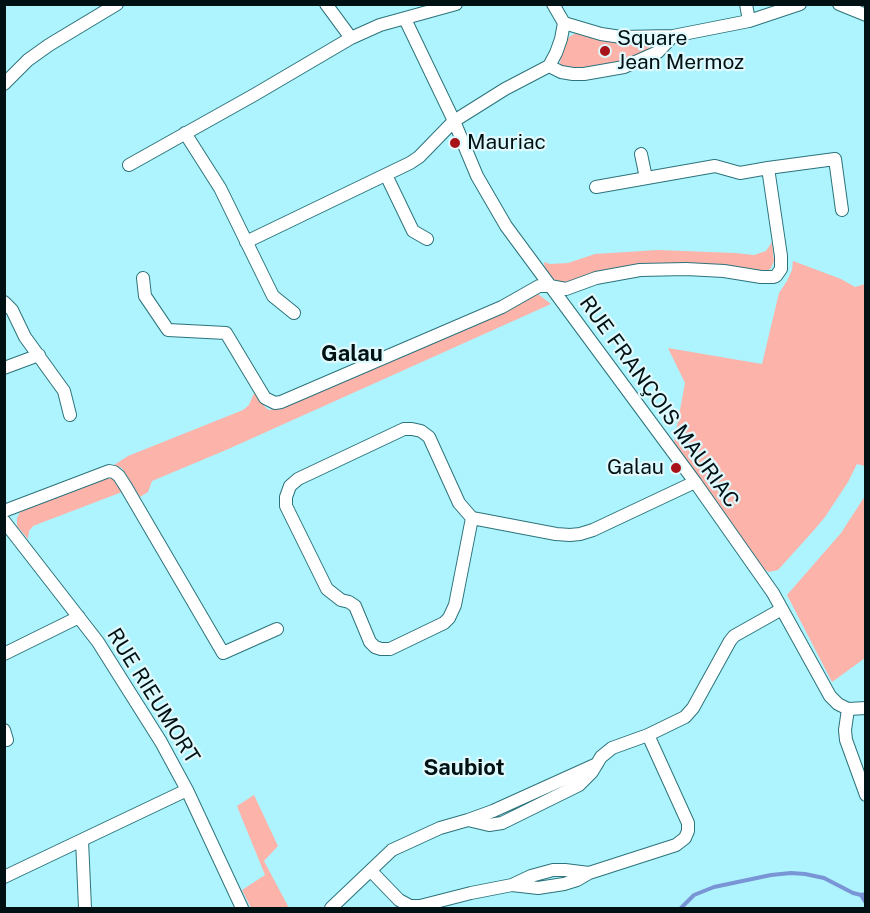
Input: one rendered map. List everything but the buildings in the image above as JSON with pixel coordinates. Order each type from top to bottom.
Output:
[{"type":"street","points":[[4,84],[28,60],[49,45],[117,4]]},
{"type":"street","points":[[326,4],[351,38]]},
{"type":"street","points":[[129,165],[351,38],[380,25],[456,4]]},
{"type":"street","points":[[553,4],[564,23],[583,30],[621,37],[673,36],[749,21],[800,4]]},
{"type":"street","points":[[746,4],[749,21]]},
{"type":"street","points":[[839,4],[866,15]]},
{"type":"street","name":"RUE FRANÇOIS MAURIAC","points":[[405,19],[454,121],[477,176],[506,226],[695,482],[773,593],[830,696],[843,707]]},
{"type":"street","points":[[246,242],[386,176],[419,157],[454,121],[505,89],[549,66],[561,39],[564,23]]},
{"type":"street","points":[[549,66],[561,72],[573,74],[624,67],[658,52],[673,36]]},
{"type":"street","points":[[185,134],[220,188],[273,296],[294,313]]},
{"type":"street","points":[[641,154],[646,178]]},
{"type":"street","points":[[596,187],[715,166],[740,173],[836,159],[842,210]]},
{"type":"street","points":[[143,278],[145,296],[168,330],[226,333],[265,398],[275,403],[281,402],[502,307],[539,286],[566,289],[596,278],[640,270],[686,269],[724,271],[761,277],[776,276],[781,269],[781,256],[768,168]]},
{"type":"street","points":[[386,176],[413,231],[427,238]]},
{"type":"street","points":[[4,302],[12,310],[25,337],[64,391],[70,415]]},
{"type":"street","points":[[4,369],[39,355]]},
{"type":"street","points":[[472,518],[455,605],[449,618],[444,623],[390,649],[381,649],[370,642],[354,606],[341,600],[327,589],[286,506],[286,498],[290,486],[298,479],[404,429],[421,431],[429,437],[459,503],[472,518],[556,534],[580,534],[593,530],[695,482]]},
{"type":"street","points":[[4,511],[109,471],[114,472],[126,487],[224,653],[277,629]]},
{"type":"street","name":"RUE RIEUMORT","points":[[4,521],[98,642],[161,742],[187,790],[242,909]]},
{"type":"street","points":[[331,909],[392,850],[440,828],[493,811],[597,764],[601,757],[612,748],[648,735],[685,717],[693,708],[730,640],[782,609]]},
{"type":"street","points":[[4,654],[79,617]]},
{"type":"street","points":[[866,708],[843,707],[846,740],[866,795]]},
{"type":"street","points":[[371,871],[399,900],[410,906],[420,906],[512,885],[552,870],[589,873],[676,845],[685,838],[688,831],[686,818],[648,735]]},
{"type":"street","points":[[4,878],[187,790]]},
{"type":"street","points":[[82,840],[85,909]]},
{"type":"shaded area","name":"Square Jean Mermoz","points":[[576,33],[623,43],[661,39],[658,48],[620,61],[576,69],[562,67],[561,55],[569,37]]},
{"type":"shaded area","points":[[772,242],[774,261],[766,272],[729,267],[563,282],[550,277],[544,262],[568,263],[595,254],[658,250],[754,255],[766,251]]},
{"type":"shaded area","points":[[793,261],[841,279],[855,287],[865,284],[865,466],[857,464],[825,517],[778,570],[769,572],[765,570],[674,442],[685,383],[668,348],[762,364],[779,293],[792,270]]},
{"type":"shaded area","points":[[538,294],[551,304],[152,481],[148,492],[140,497],[122,468],[114,465],[128,456],[243,410],[249,405],[255,392],[269,410],[279,408]]},
{"type":"shaded area","points":[[112,478],[122,492],[33,526],[29,531],[28,539],[17,526],[17,518],[25,509]]},
{"type":"shaded area","points":[[865,496],[865,658],[832,682],[787,595],[841,533]]},
{"type":"shaded area","points":[[254,795],[278,846],[264,861],[289,908],[251,908],[242,890],[265,875],[237,806]]},
{"type":"waterway","points":[[681,908],[694,895],[714,887],[791,873],[824,878],[853,893],[866,894]]},
{"type":"waterway","points":[[861,895],[866,903]]},
{"type":"place","name":"Square Jean Mermoz","points":[[605,51]]},
{"type":"place","name":"Mauriac","points":[[455,143]]},
{"type":"place","name":"Galau","points":[[676,468]]},
{"type":"district","name":"Galau","points":[[352,354]]},
{"type":"district","name":"Saubiot","points":[[464,768]]}]
